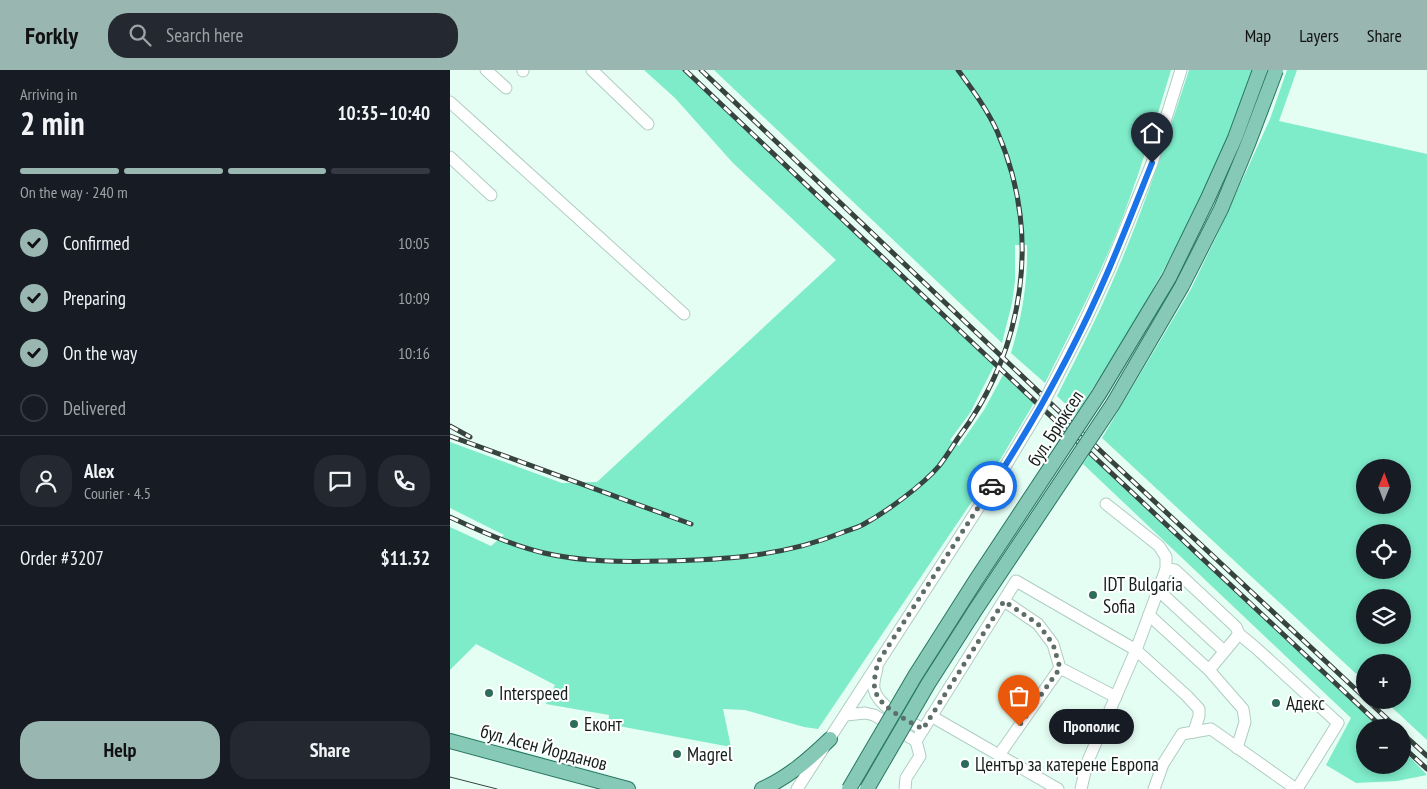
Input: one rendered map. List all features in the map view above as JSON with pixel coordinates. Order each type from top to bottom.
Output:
[{"type":"main road","name":"бул. Брюксел","points":[[849,789],[915,676],[1099,394],[1169,278],[1235,138],[1260,70]]},
{"type":"main road","name":"бул. Брюксел","points":[[867,789],[928,684],[1113,404],[1182,286],[1221,209],[1276,70]]},
{"type":"main road","points":[[762,789],[799,768],[830,739]]},
{"type":"main road","name":"бул. Асен Йорданов","points":[[450,741],[628,789]]},
{"type":"street","points":[[486,70],[506,88]]},
{"type":"street","points":[[592,70],[648,124]]},
{"type":"street","points":[[797,789],[1006,465],[1044,402],[1109,269],[1152,163],[1181,70]]},
{"type":"street","points":[[450,102],[684,314]]},
{"type":"street","points":[[450,157],[491,195]]},
{"type":"street","points":[[1081,789],[1088,763],[1136,650],[1166,569],[1166,557],[1159,546],[1106,504]]},
{"type":"street","points":[[1154,789],[1163,764],[1182,734],[1211,729],[1296,789],[1338,723],[1239,634],[1236,627],[1175,570],[1166,569]]},
{"type":"street","points":[[916,741],[1016,581],[1136,650],[1199,709],[1194,732]]},
{"type":"street","points":[[1158,590],[1224,651]]},
{"type":"street","points":[[1004,601],[1038,624],[1053,644],[1060,668],[1116,697]]},
{"type":"street","points":[[1149,615],[1209,670],[1243,709],[1245,722],[1238,748]]},
{"type":"street","points":[[1209,670],[1239,634]]},
{"type":"street","points":[[878,662],[874,681],[877,697],[888,707],[923,729]]},
{"type":"street","points":[[999,755],[1060,668]]},
{"type":"street","points":[[846,715],[865,713],[874,715],[916,741],[920,756],[906,783],[900,789]]},
{"type":"street","points":[[931,716],[1058,789]]},
{"type":"green space","points":[[644,70],[682,70],[994,366],[970,413],[950,440],[959,446],[984,410],[1003,375],[1034,403],[1000,460],[818,729],[804,727],[745,710],[723,709],[731,747],[608,724],[609,715],[546,704],[555,685],[476,644],[450,670],[450,527],[491,546],[504,535],[450,508],[450,442],[562,483],[597,482],[836,260],[733,163],[675,98]]},
{"type":"green space","points":[[714,70],[1171,70],[1143,159],[1116,233],[1087,298],[1045,383],[1011,353],[1024,299],[1027,245],[1015,245],[1015,281],[1012,303],[1002,343]]},
{"type":"green space","points":[[1189,70],[1253,70],[1218,160],[1176,247],[1128,332],[1076,414],[1057,396],[1096,319],[1137,222]]},
{"type":"green space","points":[[1287,70],[1297,70],[1279,121],[1427,154],[1427,740],[1411,725],[1411,719],[1404,719],[1394,709],[1411,709],[1411,654],[1356,654],[1356,674],[1102,438],[1191,289],[1270,119]]},
{"type":"green space","points":[[1089,455],[1356,705],[1356,709],[1360,709],[1370,719],[1356,719],[1356,774],[1411,774],[1411,758],[1427,775],[1397,781],[1356,783],[1326,765],[1351,718],[1083,464]]},
{"type":"tram line","points":[[450,777],[497,789]]},
{"type":"railway","points":[[685,70],[1373,719]]},
{"type":"railway","points":[[701,70],[1107,457],[1356,690]]},
{"type":"railway","points":[[450,517],[520,546],[544,553],[573,558],[603,561],[731,558],[798,547],[856,528],[883,513],[924,481],[942,463],[981,403],[999,367],[1012,329],[1020,290],[1022,250],[1019,210],[1011,170],[993,123],[979,99],[958,70]]},
{"type":"railway","points":[[450,426],[470,437]]},
{"type":"railway","points":[[450,436],[691,524]]},
{"type":"railway","points":[[1377,709],[1387,719]]},
{"type":"railway","points":[[1411,741],[1427,756]]},
{"type":"railway","points":[[1411,754],[1427,769]]},
{"type":"way so far","points":[[992,486],[878,662],[874,689],[882,703],[923,729],[1004,601],[1038,624],[1053,644],[1060,668],[1019,726]]},
{"type":"place","name":"IDT Bulgaria Sofia","points":[[1093,595]]},
{"type":"place","name":"Interspeed","points":[[489,693]]},
{"type":"place","name":"Адекс","points":[[1276,703]]},
{"type":"place","name":"Еконт","points":[[574,724]]},
{"type":"place","name":"Прополис","points":[[1019,726]]},
{"type":"place","name":"Magrel","points":[[677,754]]},
{"type":"place","name":"Център за катерене Европа","points":[[965,764]]},
{"type":"route","points":[[992,486],[1044,402],[1068,356],[1109,269],[1152,163]]}]
